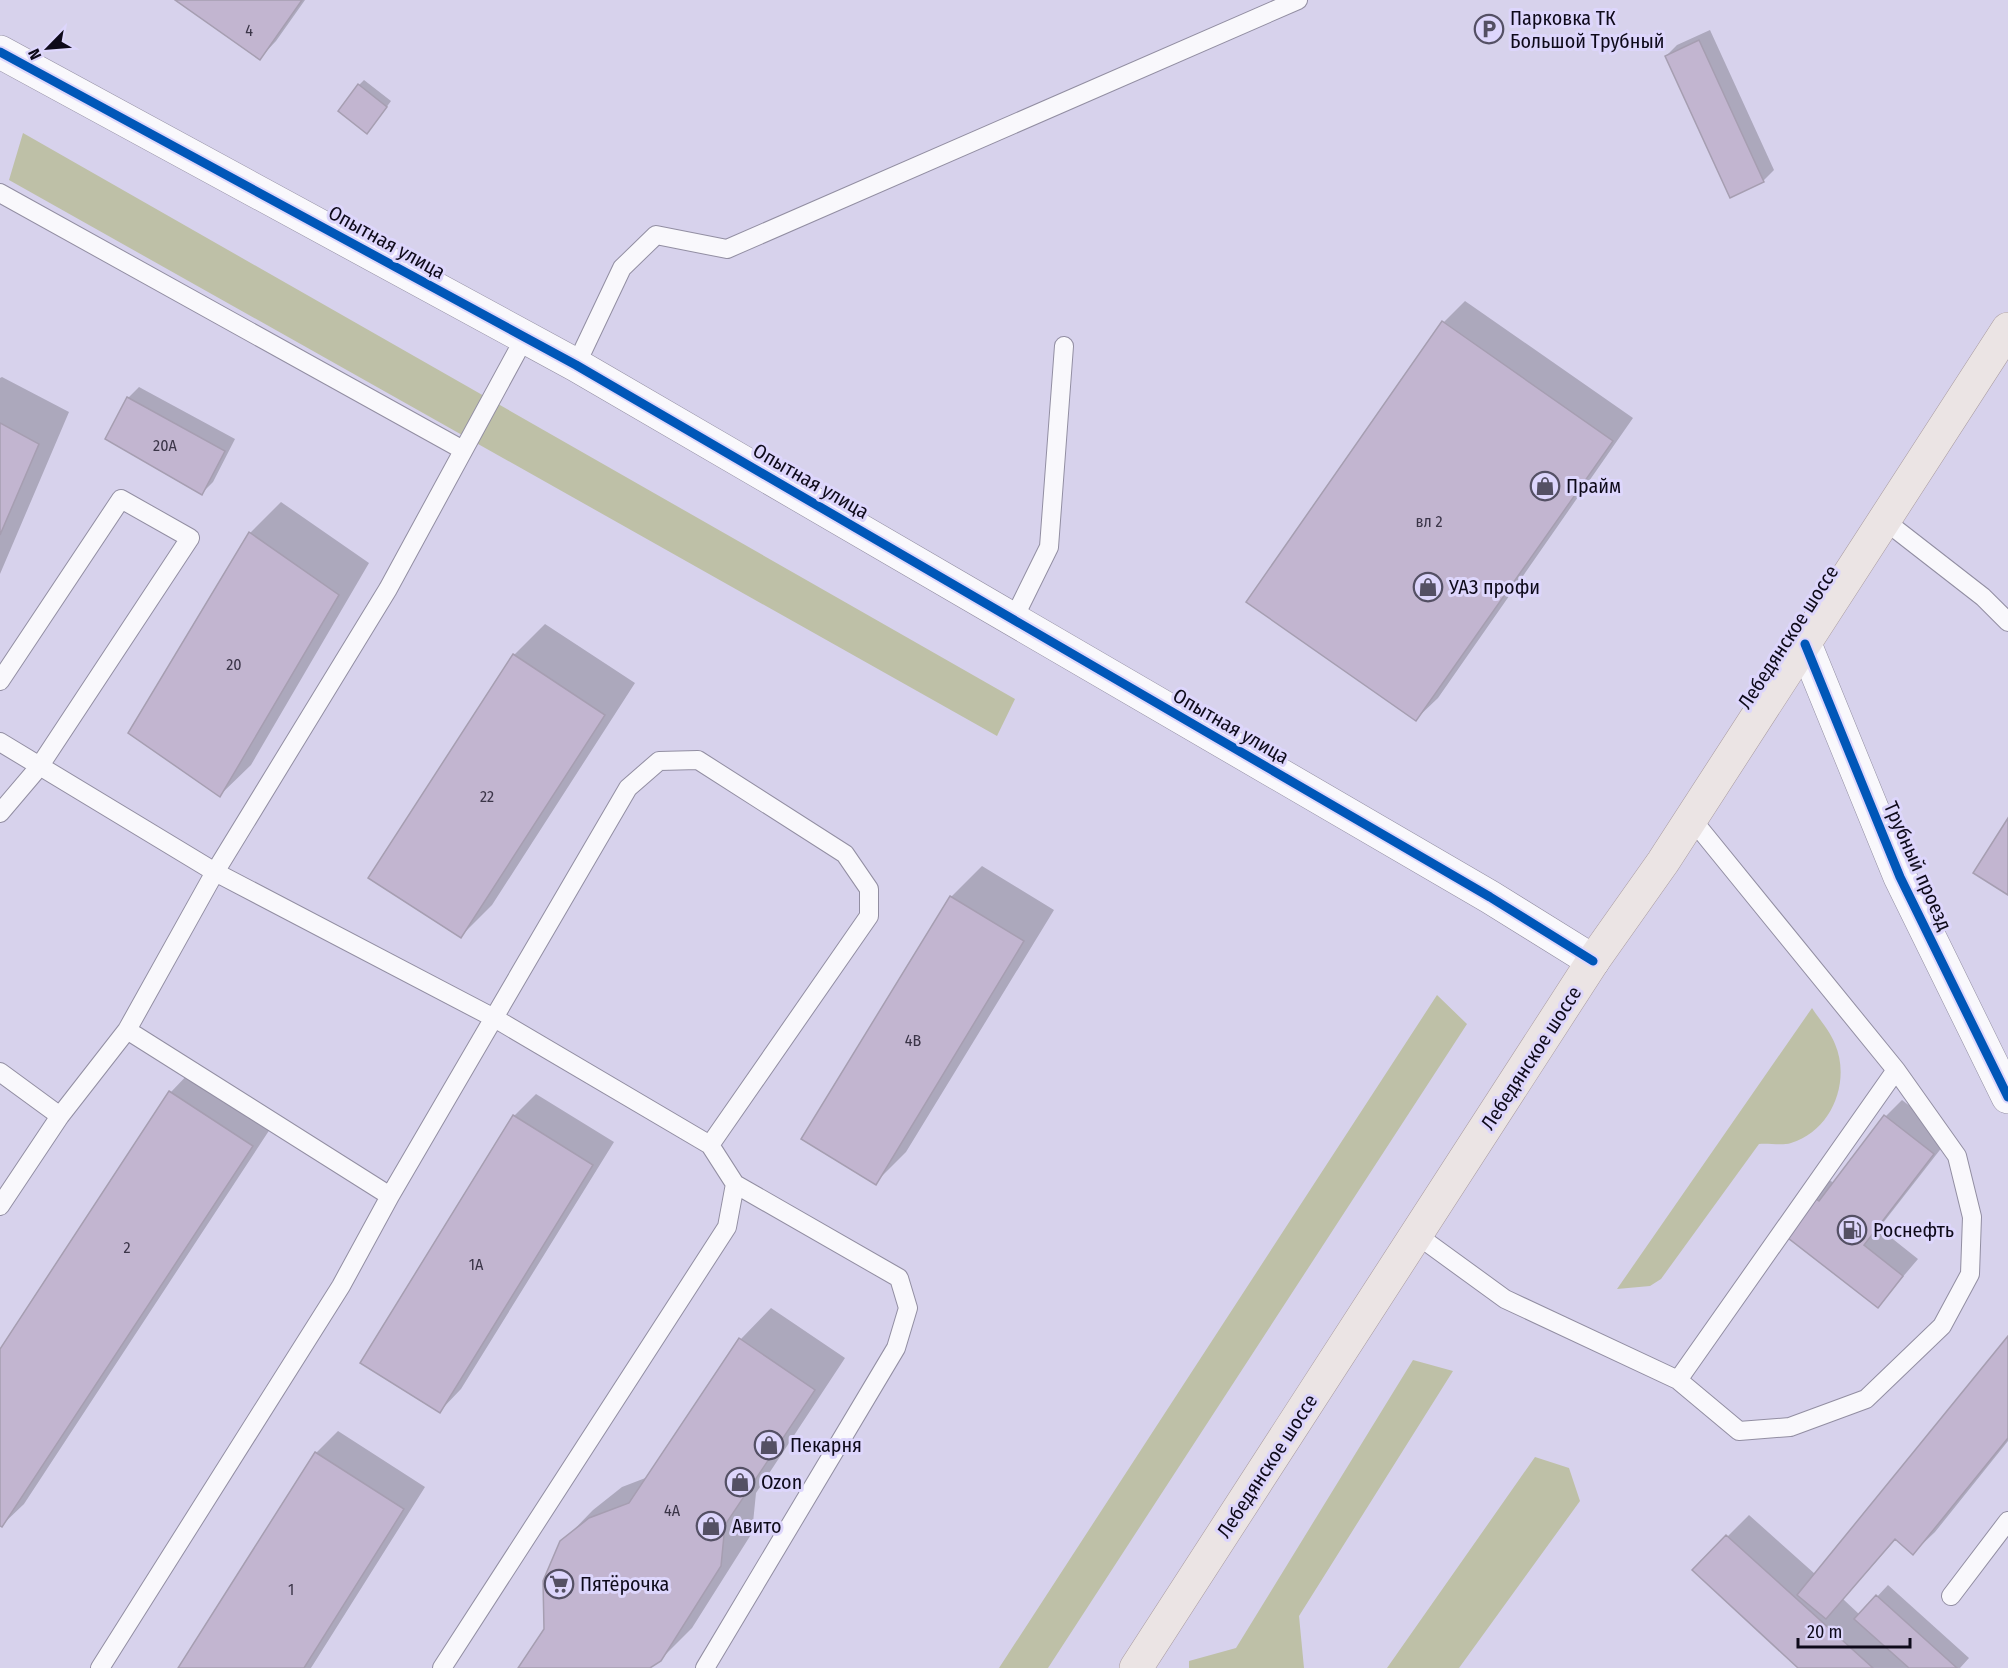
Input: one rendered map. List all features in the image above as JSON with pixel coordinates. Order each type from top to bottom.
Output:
[{"type":"main road","name":"Лебедянское шоссе","points":[[1136,1668],[1593,961],[1691,818],[2008,329]]},
{"type":"street","name":"Опытная улица","points":[[0,52],[576,365],[1490,897],[1593,961]]},
{"type":"street","name":"Трубный проезд","points":[[1805,644],[1900,877],[2008,1097]]},
{"type":"lane","points":[[576,365],[622,268],[656,235],[727,249],[1298,0]]},
{"type":"lane","points":[[0,193],[463,450]]},
{"type":"lane","points":[[0,1206],[60,1116],[127,1030],[215,872],[388,589],[525,337]]},
{"type":"lane","points":[[1013,620],[1049,548],[1065,346]]},
{"type":"lane","points":[[0,681],[121,499],[190,538],[39,766],[0,813]]},
{"type":"lane","points":[[1884,520],[1983,597],[2008,622]]},
{"type":"lane","points":[[0,742],[215,872],[496,1019],[711,1145],[735,1184],[899,1278],[908,1308],[896,1348],[705,1668]]},
{"type":"lane","points":[[100,1668],[341,1286],[390,1196],[496,1019],[628,788],[659,761],[698,760],[845,854],[869,889],[869,916],[711,1145]]},
{"type":"lane","points":[[1418,1235],[1505,1299],[1678,1380],[1739,1431],[1790,1426],[1866,1399],[1942,1326],[1970,1274],[1972,1217],[1957,1156],[1896,1070],[1691,818]]},
{"type":"lane","points":[[127,1030],[390,1196]]},
{"type":"lane","points":[[1678,1380],[1896,1070]]},
{"type":"lane","points":[[0,1071],[60,1116]]},
{"type":"lane","points":[[442,1668],[727,1227],[735,1184]]},
{"type":"lane","points":[[1951,1596],[2008,1521]]},
{"type":"green space","points":[[23,133],[1015,699],[997,736],[9,180]]},
{"type":"green space","points":[[1437,995],[1467,1024],[1048,1668],[999,1668]]},
{"type":"green space","points":[[1812,1008],[1833,1039],[1839,1058],[1841,1073],[1839,1088],[1827,1116],[1805,1137],[1791,1143],[1759,1144],[1661,1279],[1650,1286],[1617,1289]]},
{"type":"green space","points":[[1413,1360],[1453,1371],[1299,1616],[1304,1668],[1189,1668],[1189,1661],[1236,1648]]},
{"type":"green space","points":[[1535,1457],[1569,1468],[1580,1501],[1459,1668],[1387,1668]]},
{"type":"building","points":[[175,0],[302,0],[260,60]]},
{"type":"building","points":[[1699,40],[1764,182],[1730,198],[1665,56]]},
{"type":"building","points":[[358,84],[387,107],[367,134],[338,111]]},
{"type":"building","points":[[1442,321],[1613,441],[1416,721],[1246,602]]},
{"type":"building","points":[[127,397],[225,451],[202,495],[105,439]]},
{"type":"building","points":[[0,423],[39,444],[0,535]]},
{"type":"building","points":[[249,532],[339,595],[220,797],[128,733]]},
{"type":"building","points":[[513,654],[605,715],[461,938],[368,878]]},
{"type":"building","points":[[2008,818],[2008,895],[1973,873]]},
{"type":"building","points":[[950,896],[1024,941],[876,1185],[801,1139]]},
{"type":"building","points":[[169,1091],[253,1146],[2,1527],[0,1526],[0,1349]]},
{"type":"building","points":[[513,1115],[593,1165],[440,1413],[360,1363]]},
{"type":"building","points":[[1884,1115],[1934,1154],[1864,1245],[1903,1276],[1878,1308],[1779,1231],[1808,1193],[1819,1201]]},
{"type":"building","points":[[2008,1336],[2008,1438],[1913,1555],[1895,1539],[1826,1619],[1797,1595]]},
{"type":"building","points":[[739,1338],[815,1390],[725,1525],[721,1566],[661,1661],[650,1668],[518,1668],[544,1629],[543,1581],[560,1541],[589,1518],[629,1503]]},
{"type":"building","points":[[315,1452],[404,1509],[304,1668],[178,1668]]},
{"type":"building","points":[[1726,1535],[1873,1668],[1798,1668],[1692,1570]]},
{"type":"building","points":[[1876,1595],[1957,1668],[1909,1668],[1854,1619]]},
{"type":"cycle path","points":[[0,52],[576,365],[1490,897],[1593,961]]},
{"type":"cycle path","points":[[1805,644],[1900,877],[2008,1097]]},
{"type":"place","name":"Парковка ТК Большой Трубный","points":[[1489,29]]},
{"type":"place","name":"Прайм","points":[[1545,486]]},
{"type":"place","name":"УАЗ профи","points":[[1428,587]]},
{"type":"place","name":"Роснефть","points":[[1852,1230]]},
{"type":"place","name":"Пекарня","points":[[769,1445]]},
{"type":"place","name":"Ozon","points":[[740,1482]]},
{"type":"place","name":"Авито","points":[[711,1526]]},
{"type":"place","name":"Пятёрочка","points":[[559,1584]]}]
